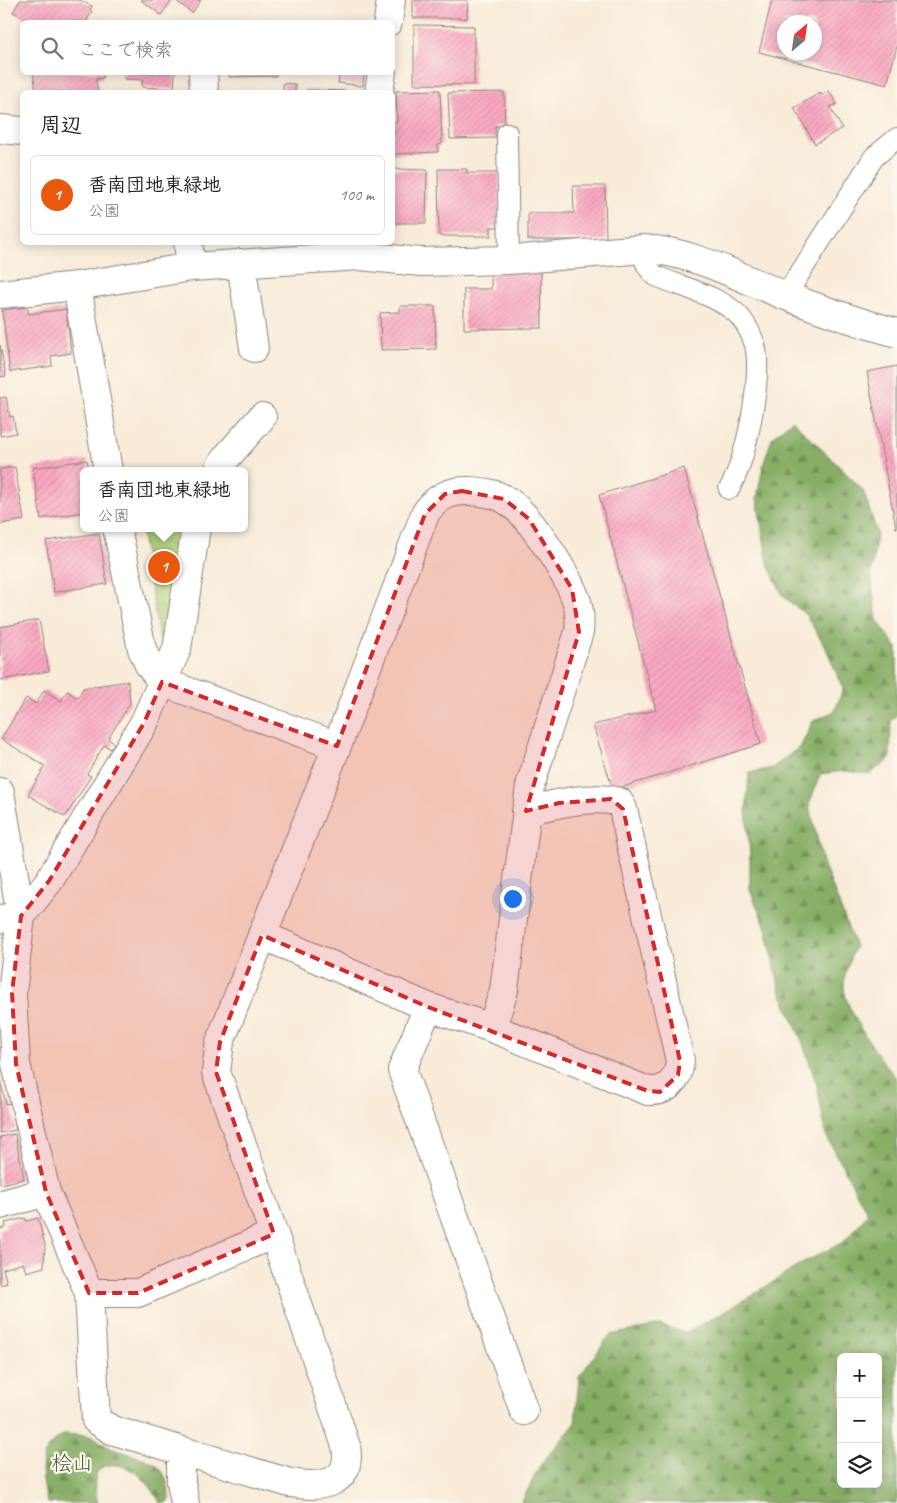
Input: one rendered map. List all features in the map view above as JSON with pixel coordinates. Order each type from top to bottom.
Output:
[{"type":"street","points":[[388,20],[391,0]]},
{"type":"street","points":[[203,75],[204,90]]},
{"type":"street","points":[[379,90],[382,75]]},
{"type":"street","points":[[0,129],[20,131]]},
{"type":"street","points":[[0,294],[78,286],[190,255],[241,263],[360,249],[421,262],[509,260],[664,249],[706,263],[840,317],[897,333]]},
{"type":"street","points":[[241,263],[254,348]]},
{"type":"street","points":[[78,286],[107,467]]},
{"type":"street","points":[[220,467],[224,459],[262,417]]},
{"type":"street","points":[[0,792],[11,917],[12,993],[16,1064],[46,1192],[89,1293],[96,1420],[112,1430],[182,1452],[302,1485],[328,1484],[346,1470],[348,1459],[346,1446],[274,1234],[216,1072],[220,1042],[338,746],[425,514],[432,503],[445,494],[462,491],[485,493],[504,499],[529,518],[572,589],[580,618],[579,632],[530,786],[504,990],[492,1028]]},
{"type":"street","points":[[119,532],[142,649],[149,665],[162,682],[338,746]]},
{"type":"street","points":[[11,917],[49,881],[144,723],[176,649],[195,532]]},
{"type":"street","points":[[262,935],[428,1006],[492,1028],[648,1091],[660,1092],[670,1086],[678,1075],[680,1061],[623,809],[619,802],[610,799],[559,803],[526,811]]},
{"type":"street","points":[[428,1006],[402,1070],[524,1411]]},
{"type":"street","points":[[0,1205],[46,1192]]},
{"type":"street","points":[[89,1293],[138,1293],[274,1234]]},
{"type":"street","points":[[182,1452],[181,1482],[185,1503]]},
{"type":"lane","points":[[507,133],[509,260]]},
{"type":"lane","points":[[786,295],[874,157],[897,138]]},
{"type":"lane","points":[[644,249],[644,261],[647,268],[656,276],[724,305],[740,317],[749,330],[755,346],[753,401],[741,464],[729,489]]},
{"type":"highlighted area","points":[[462,491],[504,499],[529,519],[572,589],[579,632],[526,811],[559,803],[611,799],[623,809],[680,1061],[678,1075],[660,1092],[648,1091],[428,1007],[262,935],[220,1042],[216,1072],[274,1234],[138,1293],[89,1293],[46,1192],[16,1064],[12,993],[21,916],[49,881],[144,723],[162,682],[337,746],[425,514],[445,494]]},
{"type":"green space","points":[[792,420],[863,490],[877,533],[871,576],[877,620],[897,648],[897,714],[891,721],[890,759],[870,774],[845,771],[820,774],[809,805],[823,862],[855,946],[845,976],[844,987],[846,997],[865,1035],[882,1061],[897,1079],[897,1503],[521,1503],[541,1464],[575,1424],[579,1377],[610,1335],[660,1325],[686,1333],[748,1298],[803,1263],[845,1241],[868,1214],[826,1135],[817,1085],[802,1041],[780,990],[766,928],[750,890],[750,854],[746,811],[749,773],[772,768],[801,746],[813,721],[835,711],[843,689],[826,648],[806,615],[783,596],[769,567],[757,498],[763,466],[772,438]]},
{"type":"green space","points":[[142,532],[184,532],[171,639],[159,639]]},
{"type":"green space","name":"桧山","points":[[65,1434],[93,1437],[107,1446],[151,1462],[164,1475],[168,1485],[169,1500],[166,1503],[160,1502],[147,1483],[133,1471],[121,1466],[109,1465],[99,1470],[95,1478],[98,1503],[47,1503],[42,1473],[44,1456],[48,1448]]},
{"type":"building","points":[[20,0],[80,0],[92,6],[90,10],[92,11],[87,20],[29,20],[13,12]]},
{"type":"building","points":[[141,0],[172,0],[161,15]]},
{"type":"building","points":[[175,0],[201,0],[192,13]]},
{"type":"building","points":[[413,0],[468,0],[467,18],[413,18]]},
{"type":"building","points":[[772,0],[897,0],[897,46],[887,85],[790,60],[822,60],[822,15],[777,15],[777,57],[759,52]]},
{"type":"building","points":[[414,25],[474,26],[474,85],[414,84]]},
{"type":"building","points":[[33,75],[102,75],[103,78],[96,79],[98,90],[36,90]]},
{"type":"building","points":[[124,75],[175,75],[174,89],[142,87],[142,80],[124,79]]},
{"type":"building","points":[[229,75],[276,75],[276,76],[229,77]]},
{"type":"building","points":[[339,75],[364,75],[363,86],[338,83]]},
{"type":"building","points":[[283,83],[295,84],[295,90],[283,90]]},
{"type":"building","points":[[440,90],[442,144],[438,145],[438,152],[395,154],[396,91]]},
{"type":"building","points":[[829,91],[837,104],[830,107],[842,128],[815,144],[794,108],[820,93],[821,95]]},
{"type":"building","points":[[504,92],[505,126],[495,126],[495,138],[450,139],[448,93]]},
{"type":"building","points":[[395,169],[427,170],[426,223],[395,223]]},
{"type":"building","points":[[438,169],[467,169],[467,173],[499,173],[499,227],[491,227],[491,236],[439,236]]},
{"type":"building","points":[[573,186],[605,186],[606,240],[528,240],[528,213],[574,213]]},
{"type":"building","points":[[541,271],[542,328],[464,329],[464,289],[491,289],[491,272]]},
{"type":"building","points":[[400,306],[435,306],[436,349],[381,350],[380,313],[400,312]]},
{"type":"building","points":[[27,307],[29,314],[66,309],[71,353],[51,356],[52,366],[10,372],[2,310]]},
{"type":"building","points":[[0,345],[6,376],[0,377]]},
{"type":"building","points":[[897,366],[897,528],[896,528],[867,372]]},
{"type":"building","points":[[6,397],[10,417],[13,416],[16,433],[0,436],[0,398]]},
{"type":"building","points":[[87,460],[88,467],[80,467],[80,513],[41,519],[33,468]]},
{"type":"building","points":[[15,467],[24,520],[0,524],[0,469]]},
{"type":"building","points":[[684,468],[761,744],[613,790],[593,725],[656,710],[599,495]]},
{"type":"building","points":[[99,533],[107,584],[54,592],[46,541]]},
{"type":"building","points":[[39,620],[49,671],[0,680],[0,627]]},
{"type":"building","points":[[128,681],[130,703],[108,739],[114,743],[111,749],[104,745],[87,774],[91,776],[65,817],[28,795],[45,766],[1,739],[26,698],[36,704],[44,690],[61,701],[67,691],[78,698],[83,688]]},
{"type":"building","points":[[0,1080],[6,1104],[11,1103],[16,1130],[0,1133]]},
{"type":"building","points":[[15,1134],[24,1179],[0,1184],[0,1137]]},
{"type":"building","points":[[25,1218],[26,1221],[38,1218],[45,1245],[44,1267],[26,1272],[23,1263],[3,1269],[7,1283],[0,1285],[0,1229],[6,1227],[5,1223]]},
{"type":"place","name":"香南団地東緑地","points":[[164,567]]}]
